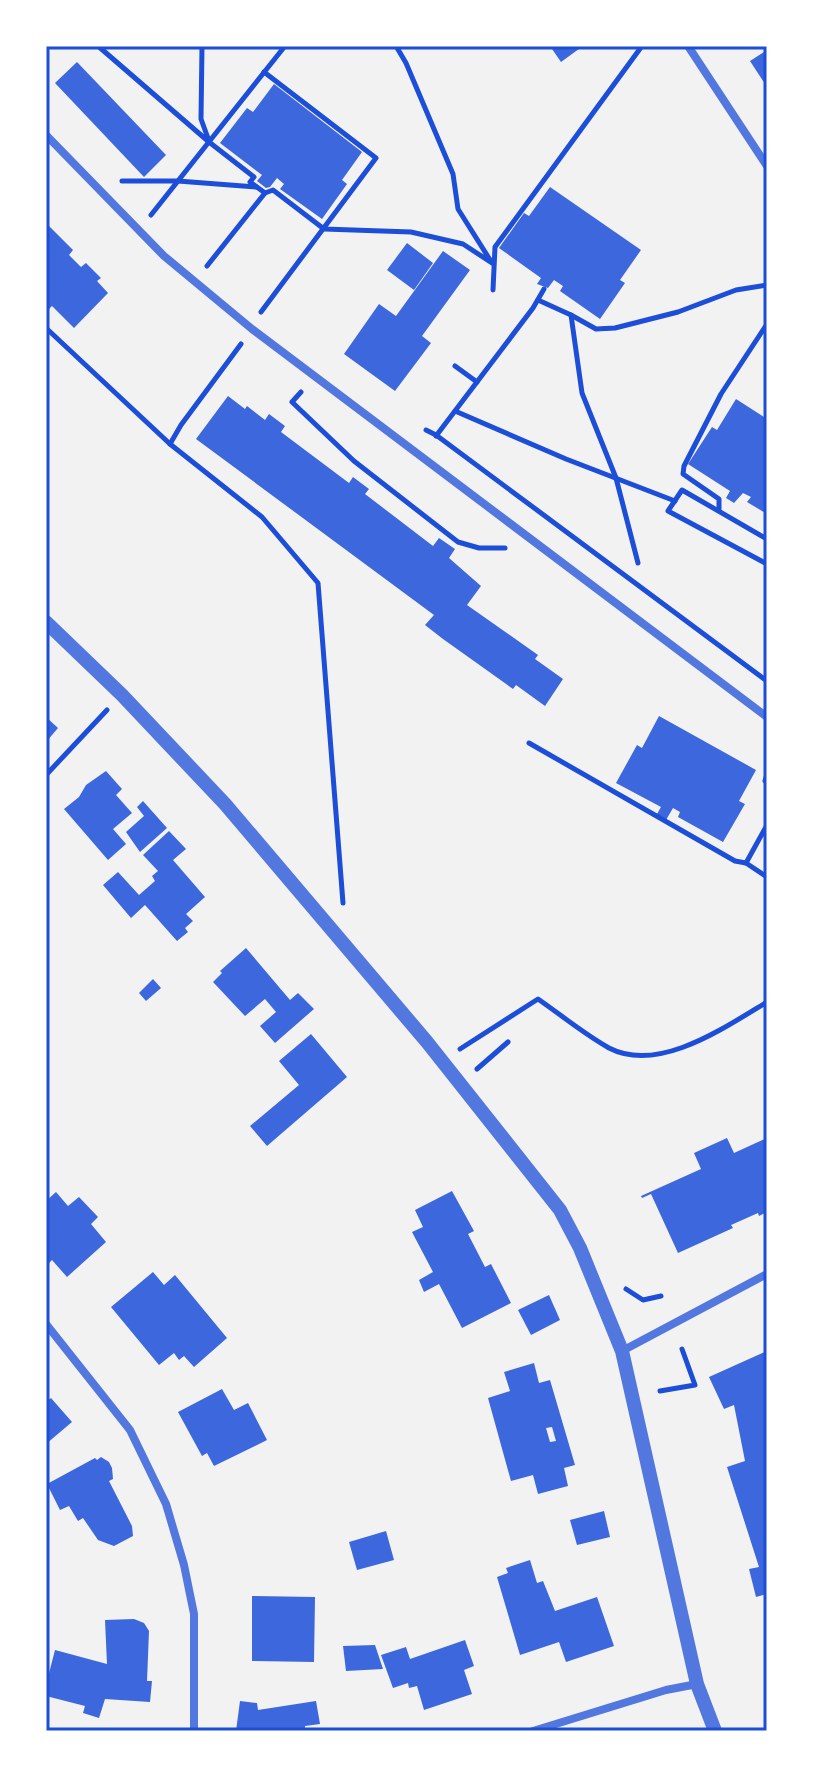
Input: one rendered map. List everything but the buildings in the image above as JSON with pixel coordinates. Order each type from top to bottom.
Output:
[{"type":"street","points":[[690,47],[767,166]]},
{"type":"street","points":[[46,135],[164,256],[252,329],[767,717]]},
{"type":"street","points":[[46,622],[122,695],[225,804],[427,1042],[560,1210],[580,1248],[622,1351],[697,1684],[715,1731]]},
{"type":"street","points":[[622,1351],[767,1274]]},
{"type":"street","points":[[46,1324],[130,1430],[166,1504],[194,1614],[194,1731]]},
{"type":"street","points":[[533,1731],[666,1690],[697,1684]]},
{"type":"path","points":[[98,46],[254,177],[250,182],[265,193]]},
{"type":"path","points":[[202,46],[201,119],[209,142]]},
{"type":"path","points":[[140,209],[149,218],[285,46]]},
{"type":"path","points":[[396,46],[453,174],[458,209],[492,263]]},
{"type":"path","points":[[493,290],[495,247],[642,46]]},
{"type":"path","points":[[248,307],[259,316],[376,158],[264,72]]},
{"type":"path","points":[[122,190],[113,181],[178,181],[257,187]]},
{"type":"path","points":[[213,259],[265,193],[273,190],[324,229],[411,232],[463,244],[492,263]]},
{"type":"path","points":[[538,300],[596,329],[615,328],[678,312],[736,290],[767,285]]},
{"type":"path","points":[[421,456],[544,289]]},
{"type":"path","points":[[571,315],[582,393],[616,478],[638,563]]},
{"type":"path","points":[[719,509],[719,499],[683,474],[684,466],[721,394],[767,324]]},
{"type":"path","points":[[46,328],[170,444],[262,517],[318,583],[348,950]]},
{"type":"path","points":[[170,444],[252,329]]},
{"type":"path","points":[[455,366],[477,382]]},
{"type":"path","points":[[302,389],[292,402],[354,461],[458,542],[492,548]]},
{"type":"path","points":[[455,411],[675,501]]},
{"type":"path","points":[[422,429],[436,435],[767,681]]},
{"type":"path","points":[[767,539],[682,490],[668,511],[767,564]]},
{"type":"path","points":[[46,775],[122,695]]},
{"type":"path","points":[[529,743],[767,877]]},
{"type":"path","points":[[767,774],[767,783]]},
{"type":"path","points":[[746,863],[767,825]]},
{"type":"path","points":[[459,1050],[538,999],[611,1049],[650,1055],[669,1053],[691,1044],[767,1002]]},
{"type":"path","points":[[477,1070],[508,1042]]},
{"type":"path","points":[[660,1391],[695,1385],[682,1349]]}]
